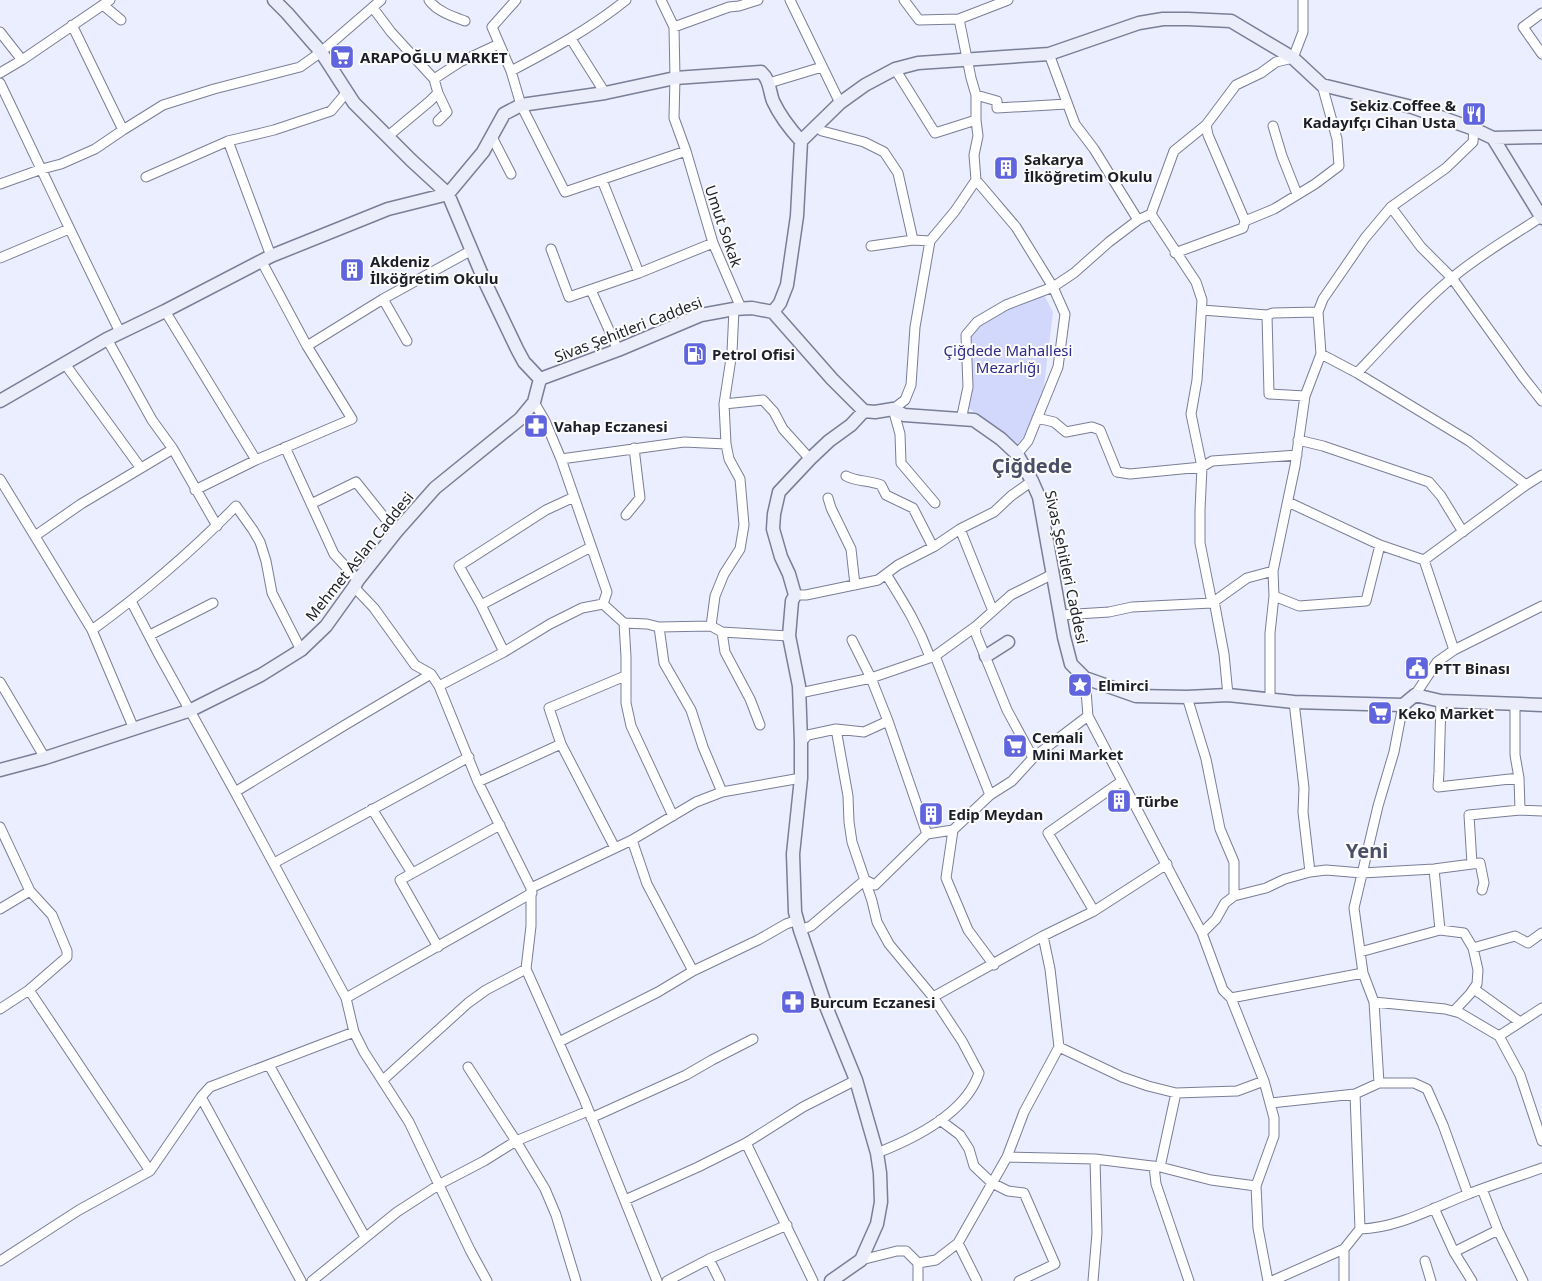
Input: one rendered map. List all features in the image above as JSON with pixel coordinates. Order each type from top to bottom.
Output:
[{"type":"street","points":[[274,0],[287,12],[321,52],[354,103],[410,160],[448,194],[485,282],[517,349],[524,362],[540,379]]},
{"type":"street","points":[[0,184],[61,164],[96,149],[163,105],[214,88],[300,67],[321,52],[381,0]]},
{"type":"street","points":[[430,0],[432,5],[465,20]]},
{"type":"street","points":[[516,0],[492,27],[511,71],[521,105],[565,192],[686,151]]},
{"type":"street","points":[[511,71],[571,39],[626,0]]},
{"type":"street","points":[[661,0],[674,27],[730,7],[758,0]]},
{"type":"street","points":[[790,0],[840,103]]},
{"type":"street","points":[[904,0],[919,20],[959,19],[1004,1]]},
{"type":"street","points":[[1293,58],[1303,32],[1303,0]]},
{"type":"street","points":[[0,73],[107,2],[121,20]]},
{"type":"street","points":[[373,8],[391,32],[434,78],[438,93],[447,112],[438,121]]},
{"type":"street","points":[[1542,13],[1523,27],[1542,54]]},
{"type":"street","points":[[959,19],[976,95],[978,136],[974,155],[976,180],[1016,227],[1053,287],[1065,314],[1058,367],[1028,441],[1017,454]]},
{"type":"street","points":[[861,1260],[877,1224],[881,1202],[880,1173],[877,1154],[856,1080],[825,1004],[795,912],[793,854],[801,778],[800,693],[789,636],[792,601],[795,594],[773,530],[774,514],[779,492],[810,459],[829,441],[851,425],[864,411],[832,379],[773,312],[780,303],[787,285],[797,216],[801,142],[840,103],[865,85],[895,69],[918,63],[1048,54],[1139,22],[1163,19],[1231,21],[1293,58],[1322,85],[1412,107],[1474,129],[1493,138],[1542,138]]},
{"type":"street","points":[[72,25],[123,130]]},
{"type":"street","name":"Umut Sokak","points":[[674,27],[674,118],[686,151],[713,243],[738,309],[724,404],[726,444],[729,459],[740,479],[744,525],[740,549],[724,574],[715,596],[711,626]]},
{"type":"street","points":[[0,32],[22,60]]},
{"type":"street","points":[[571,39],[605,93]]},
{"type":"street","points":[[434,78],[460,62],[499,44]]},
{"type":"street","points":[[1048,54],[1075,124],[1094,149],[1138,220]]},
{"type":"street","points":[[960,420],[968,387],[966,335],[977,322],[1006,305],[1053,287],[1138,220],[1151,214],[1174,151],[1206,125],[1236,85],[1261,73],[1276,62],[1293,58]]},
{"type":"street","points":[[769,83],[822,67]]},
{"type":"street","points":[[895,69],[935,133],[976,120]]},
{"type":"street","points":[[0,401],[120,332],[267,259],[388,209],[448,194],[482,152],[504,114],[521,105],[605,93],[675,78],[761,72],[767,77],[773,101],[786,124],[801,142]]},
{"type":"street","points":[[0,83],[120,332]]},
{"type":"street","points":[[1175,253],[1243,228],[1246,221],[1274,209],[1340,166],[1337,139],[1322,85]]},
{"type":"street","points":[[146,177],[228,141],[274,130],[331,110],[346,92]]},
{"type":"street","points":[[387,137],[438,93]]},
{"type":"street","points":[[976,95],[997,101],[998,108],[1067,104]]},
{"type":"street","points":[[1206,125],[1208,135],[1246,221]]},
{"type":"street","points":[[816,126],[822,131],[864,142],[884,152],[898,173],[913,240]]},
{"type":"street","points":[[1272,126],[1297,194]]},
{"type":"street","points":[[1270,699],[1270,633],[1274,596],[1273,571],[1288,502],[1305,396],[1321,354],[1318,312],[1323,298],[1391,207],[1446,168],[1472,142],[1474,129]]},
{"type":"street","points":[[492,137],[511,174]]},
{"type":"street","points":[[1358,373],[1408,319],[1452,278],[1480,257],[1541,218],[1493,138]]},
{"type":"street","points":[[195,490],[284,447],[352,419],[306,346],[267,259],[228,141]]},
{"type":"street","points":[[602,180],[639,273]]},
{"type":"street","points":[[935,503],[901,464],[900,434],[894,409],[905,400],[911,385],[915,327],[930,242],[955,211],[976,180]]},
{"type":"street","points":[[1391,207],[1421,247],[1452,278],[1542,401]]},
{"type":"street","points":[[1151,214],[1175,253],[1196,282],[1202,300],[1192,414],[1202,467],[1200,543],[1224,654],[1228,695]]},
{"type":"street","points":[[0,258],[69,229]]},
{"type":"street","points":[[871,246],[913,240],[930,242]]},
{"type":"street","points":[[551,249],[569,297],[639,273],[713,243]]},
{"type":"street","points":[[306,346],[472,250]]},
{"type":"street","points":[[591,290],[618,350]]},
{"type":"street","points":[[383,300],[407,341]]},
{"type":"street","name":"Sivas Şehitleri Caddesi","points":[[540,379],[618,350],[701,315],[752,308],[773,312]]},
{"type":"street","points":[[1202,310],[1267,315],[1272,313],[1318,312]]},
{"type":"street","points":[[165,311],[256,460]]},
{"type":"street","points":[[1267,315],[1269,394],[1305,396]]},
{"type":"street","points":[[107,339],[152,420],[173,449],[217,526]]},
{"type":"street","points":[[1321,354],[1358,373],[1469,441],[1526,485]]},
{"type":"street","points":[[65,364],[140,467]]},
{"type":"street","name":"Mehmet Aslan Caddesi","points":[[0,770],[45,758],[191,710],[261,675],[301,650],[326,626],[356,583],[396,532],[435,488],[520,419],[534,402],[540,379]]},
{"type":"street","points":[[724,404],[763,400],[774,412],[783,428],[810,459]]},
{"type":"street","points":[[534,402],[561,459],[607,592],[604,604]]},
{"type":"street","name":"Sivas Şehitleri Caddesi","points":[[864,411],[875,412],[894,409],[904,416],[974,420],[1001,439],[1017,454],[1032,480],[1039,497],[1064,637],[1071,664],[1085,678]]},
{"type":"street","points":[[1037,418],[1054,422],[1066,432],[1092,427],[1100,430],[1117,472],[1130,474],[1202,467],[1212,461],[1296,455]]},
{"type":"street","points":[[1298,440],[1323,446],[1429,482],[1441,496],[1462,532]]},
{"type":"street","points":[[561,459],[684,442],[726,444]]},
{"type":"street","points":[[284,447],[334,554],[415,665],[431,674],[439,686],[478,782],[531,890],[531,926],[526,969],[590,1115],[657,1281]]},
{"type":"street","points":[[626,514],[640,498],[634,448]]},
{"type":"street","points":[[35,536],[81,504],[173,449]]},
{"type":"street","points":[[1424,560],[1542,475]]},
{"type":"street","points":[[846,476],[881,485],[886,495],[913,508],[933,547]]},
{"type":"street","points":[[0,479],[92,630],[134,729]]},
{"type":"street","points":[[795,594],[806,595],[878,580],[898,565],[994,512],[1032,480]]},
{"type":"street","points":[[311,504],[356,482],[396,532]]},
{"type":"street","points":[[504,652],[459,566],[546,510],[574,497]]},
{"type":"street","points":[[828,498],[851,549],[855,585]]},
{"type":"street","points":[[1288,502],[1380,545],[1424,560]]},
{"type":"street","points":[[92,630],[131,601],[217,526],[236,506],[260,542],[272,593],[301,650]]},
{"type":"street","points":[[960,530],[993,611]]},
{"type":"street","points":[[1274,596],[1299,606],[1366,601],[1380,545]]},
{"type":"street","points":[[481,606],[591,547]]},
{"type":"street","points":[[1424,560],[1454,650]]},
{"type":"street","points":[[1060,615],[1108,612],[1132,607],[1212,603],[1247,578],[1273,571]]},
{"type":"street","points":[[886,574],[910,612],[932,656],[990,795]]},
{"type":"street","points":[[800,693],[871,678],[932,656],[975,627],[1011,595],[1053,574]]},
{"type":"street","points":[[131,601],[346,998],[354,1032],[364,1052],[409,1122],[470,1250],[487,1281]]},
{"type":"street","points":[[150,636],[213,603]]},
{"type":"street","points":[[604,604],[624,623],[647,624],[659,627],[711,626],[722,632],[789,636]]},
{"type":"street","points":[[439,686],[582,608],[604,604]]},
{"type":"street","points":[[1379,1083],[1374,1002],[1363,973],[1354,908],[1378,806],[1394,752],[1403,705],[1415,695],[1437,662],[1454,650],[1542,606]]},
{"type":"street","points":[[624,623],[626,703],[630,726],[673,816]]},
{"type":"street","points":[[659,627],[664,663],[691,710],[703,747],[722,792]]},
{"type":"street","points":[[975,627],[976,634],[1007,710],[1033,758]]},
{"type":"street","points":[[722,632],[725,652],[750,699],[760,725]]},
{"type":"street","points":[[852,640],[871,678],[888,721],[927,834]]},
{"type":"street","points":[[986,656],[1008,642]]},
{"type":"street","points":[[235,792],[431,674]]},
{"type":"street","points":[[615,848],[561,744],[549,708],[625,676]]},
{"type":"street","points":[[1268,1281],[1258,1228],[1256,1186],[1274,1136],[1274,1118],[1271,1103],[1232,998],[1223,990],[1202,932],[1088,716],[1085,678],[1136,696],[1187,697],[1228,695],[1294,702],[1403,705]]},
{"type":"street","points":[[0,682],[45,758]]},
{"type":"street","points":[[1415,695],[1441,701],[1515,703],[1542,706]]},
{"type":"street","points":[[1187,697],[1206,758],[1220,829],[1234,862],[1234,896]]},
{"type":"street","points":[[1441,701],[1438,787],[1519,778]]},
{"type":"street","points":[[1294,702],[1304,788],[1303,812],[1310,872]]},
{"type":"street","points":[[1515,703],[1515,755],[1519,778],[1520,810]]},
{"type":"street","points":[[864,880],[874,885],[927,834],[953,830],[990,795],[1012,781],[1033,758],[1088,716]]},
{"type":"street","points":[[801,742],[808,735],[836,729],[864,732],[888,721]]},
{"type":"street","points":[[836,729],[848,796],[848,822],[852,842],[877,922],[889,944],[933,997],[962,1042],[979,1073],[960,1103],[940,1120],[903,1143],[877,1154]]},
{"type":"street","points":[[478,782],[561,744]]},
{"type":"street","points":[[274,863],[469,757]]},
{"type":"street","points":[[346,998],[438,947],[531,890],[632,840],[696,802],[722,792],[801,778]]},
{"type":"street","points":[[1094,910],[1048,833],[1122,781]]},
{"type":"street","points":[[372,809],[412,873]]},
{"type":"street","points":[[1472,864],[1469,815],[1520,810],[1542,811]]},
{"type":"street","points":[[438,947],[400,880],[500,825]]},
{"type":"street","points":[[0,827],[30,891],[52,915],[67,951],[67,957],[29,990],[0,1009]]},
{"type":"street","points":[[953,830],[946,878],[968,930],[994,965]]},
{"type":"street","points":[[632,840],[646,884],[693,971]]},
{"type":"street","points":[[1202,932],[1216,920],[1225,903],[1234,896],[1266,888],[1285,879],[1310,872],[1326,870],[1362,873],[1434,869],[1480,863],[1484,883],[1482,890]]},
{"type":"street","points":[[933,997],[1094,910],[1167,864]]},
{"type":"street","points":[[1434,869],[1440,930]]},
{"type":"street","points":[[559,1042],[786,924],[810,926],[864,880]]},
{"type":"street","points":[[0,909],[30,891]]},
{"type":"street","points":[[1360,952],[1440,930],[1464,933],[1473,948],[1478,970],[1477,984],[1454,1011]]},
{"type":"street","points":[[1473,948],[1515,936],[1528,943],[1542,933]]},
{"type":"street","points":[[918,1263],[936,1260],[958,1243],[1006,1157],[1024,1112],[1059,1047],[1050,969],[1043,936]]},
{"type":"street","points":[[383,1080],[468,1003],[486,990],[526,969]]},
{"type":"street","points":[[1232,998],[1363,973]]},
{"type":"street","points":[[1474,989],[1520,1022]]},
{"type":"street","points":[[29,990],[150,1171]]},
{"type":"street","points":[[1374,1002],[1454,1011],[1499,1036],[1520,1075],[1542,1141]]},
{"type":"street","points":[[1499,1036],[1542,1008]]},
{"type":"street","points":[[0,1261],[79,1210],[150,1171],[201,1097],[210,1087],[354,1032]]},
{"type":"street","points":[[312,1281],[397,1212],[440,1184],[484,1162],[516,1142],[590,1115],[686,1076],[753,1039]]},
{"type":"street","points":[[1059,1047],[1122,1077],[1176,1093],[1237,1091],[1264,1081]]},
{"type":"street","points":[[269,1064],[365,1238]]},
{"type":"street","points":[[468,1067],[545,1189],[576,1281]]},
{"type":"street","points":[[625,1200],[746,1143],[803,1107],[856,1080]]},
{"type":"street","points":[[1271,1103],[1355,1094],[1379,1083],[1414,1083],[1428,1089],[1468,1194]]},
{"type":"street","points":[[1176,1093],[1157,1166],[1156,1184],[1189,1281]]},
{"type":"street","points":[[1272,1281],[1344,1250],[1360,1229],[1355,1094]]},
{"type":"street","points":[[201,1097],[300,1281]]},
{"type":"street","points":[[940,1120],[960,1135],[969,1149],[974,1166],[992,1183],[1008,1191],[1024,1193],[1055,1264],[1019,1281]]},
{"type":"street","points":[[746,1143],[813,1281]]},
{"type":"street","points":[[1006,1157],[1095,1159],[1157,1166],[1211,1180],[1256,1186]]},
{"type":"street","points":[[1092,1281],[1097,1233],[1095,1159]]},
{"type":"street","points":[[1360,1229],[1376,1228],[1400,1222],[1468,1194],[1542,1168]]},
{"type":"street","points":[[1482,1189],[1498,1230],[1523,1281]]},
{"type":"street","points":[[1434,1208],[1454,1252],[1472,1281]]},
{"type":"street","points":[[667,1281],[709,1259],[786,1225]]},
{"type":"street","points":[[1454,1252],[1498,1230]]},
{"type":"street","points":[[958,1243],[977,1281]]},
{"type":"street","points":[[832,1281],[861,1260],[906,1250],[918,1263],[918,1281]]},
{"type":"street","points":[[1344,1250],[1344,1281]]},
{"type":"street","points":[[709,1259],[720,1281]]},
{"type":"street","points":[[1425,1260],[1431,1281]]},
{"type":"green space","name":"Çiğdede Mahallesi Mezarlığı","points":[[1043,293],[1053,312],[1044,386],[1037,418],[1023,447],[960,402],[968,379],[970,337],[975,330],[992,318]]},
{"type":"place","name":"ARAPOĞLU MARKET","points":[[342,57]]},
{"type":"place","name":"Sekiz Coffee & Kadayıfçı Cihan Usta","points":[[1474,114]]},
{"type":"place","name":"Sakarya İlköğretim Okulu","points":[[1006,168]]},
{"type":"place","name":"Akdeniz İlköğretim Okulu","points":[[352,270]]},
{"type":"place","name":"Petrol Ofisi","points":[[695,354]]},
{"type":"place","name":"Vahap Eczanesi","points":[[536,426]]},
{"type":"place","name":"PTT Binası","points":[[1417,668]]},
{"type":"place","name":"Elmirci","points":[[1080,685]]},
{"type":"place","name":"Keko Market","points":[[1380,713]]},
{"type":"place","name":"Cemali Mini Market","points":[[1015,746]]},
{"type":"place","name":"Türbe","points":[[1119,801]]},
{"type":"place","name":"Edip Meydan","points":[[931,814]]},
{"type":"place","name":"Burcum Eczanesi","points":[[793,1002]]},
{"type":"district","name":"Çiğdede","points":[[1032,465]]},
{"type":"district","name":"Yeni","points":[[1367,850]]}]
